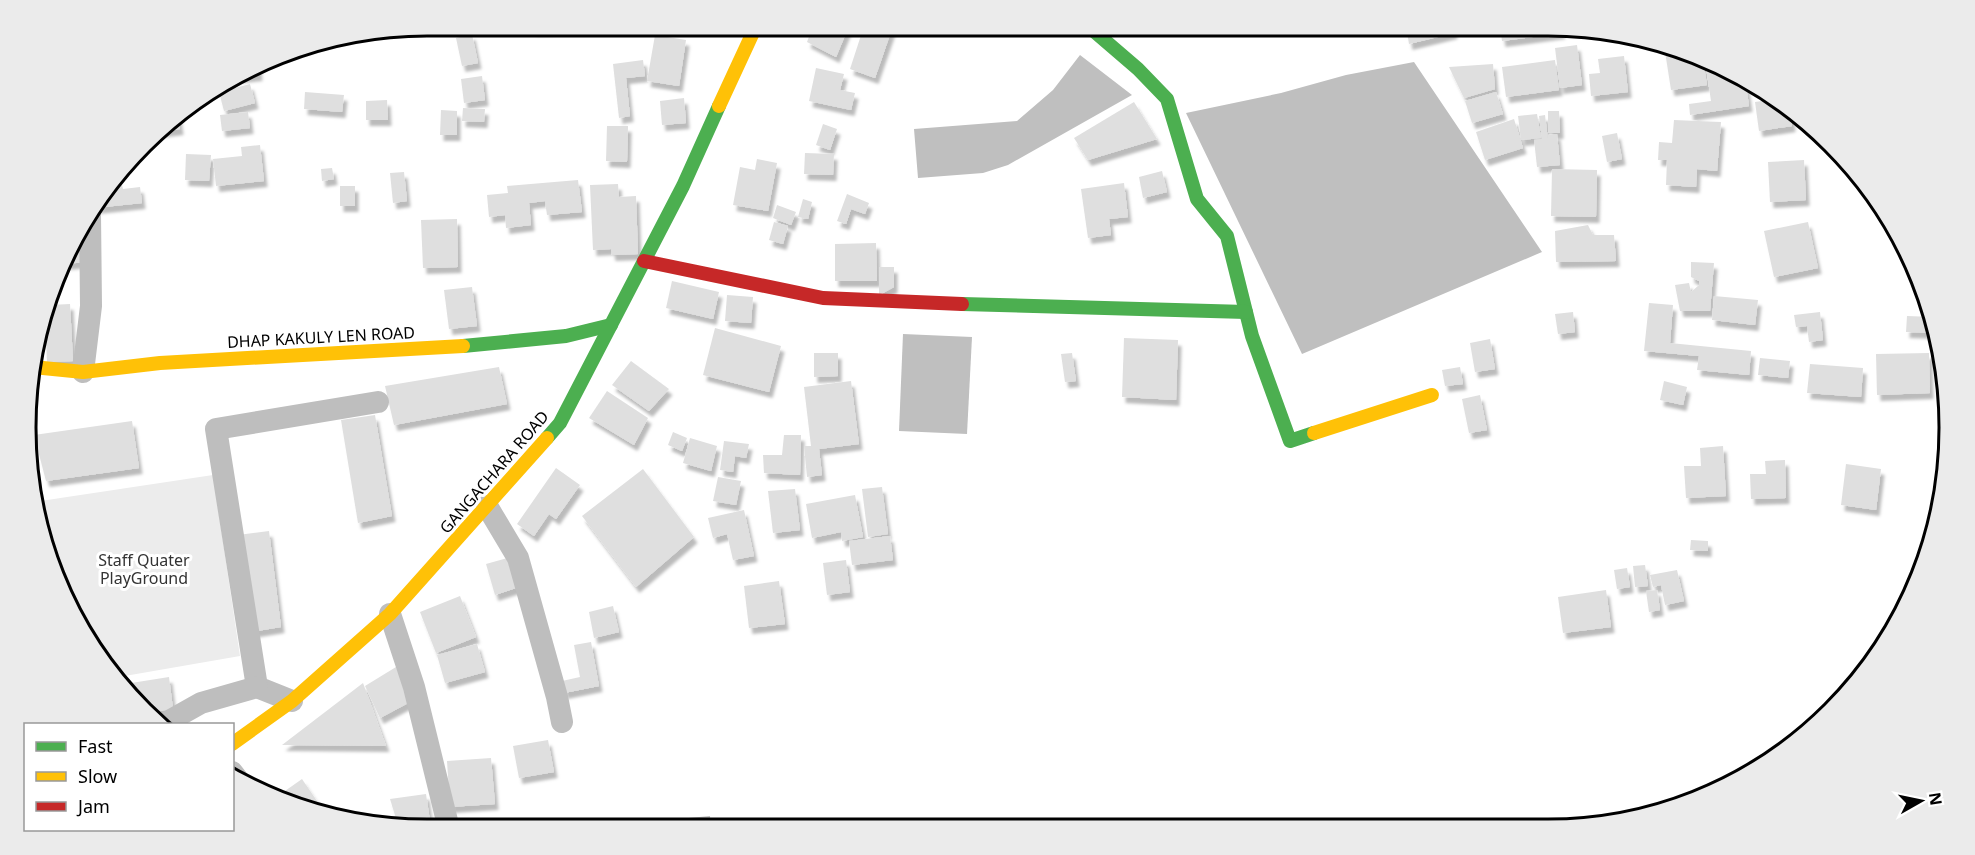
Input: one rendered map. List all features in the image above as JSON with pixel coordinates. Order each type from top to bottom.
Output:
[{"type":"street","name":"GANGACHARA ROAD","points":[[234,743],[292,701],[390,614],[560,423],[683,186],[751,36]]},
{"type":"street","points":[[1100,36],[1138,69],[1167,99],[1197,199],[1227,236],[1252,336],[1290,441],[1432,395]]},
{"type":"street","points":[[83,372],[91,306],[90,229]]},
{"type":"street","points":[[644,261],[823,298],[1246,312]]},
{"type":"street","name":"DHAP KAKULY LEN ROAD","points":[[41,368],[83,372],[160,363],[498,345],[566,336],[611,325]]},
{"type":"street","points":[[256,687],[216,429],[378,402]]},
{"type":"street","points":[[487,506],[518,558],[562,722]]},
{"type":"street","points":[[390,614],[414,687],[446,819]]},
{"type":"street","points":[[168,721],[201,702],[256,687],[292,701]]},
{"type":"green space","name":"Staff Quater PlayGround","points":[[213,475],[240,656],[125,676],[102,645],[76,601],[49,529],[43,501]]},
{"type":"shaded area","points":[[1080,55],[1132,95],[1008,165],[983,173],[918,178],[914,129],[1017,121],[1053,90]]},
{"type":"shaded area","points":[[1414,62],[1542,252],[1302,354],[1186,113],[1281,93],[1346,75]]},
{"type":"shaded area","points":[[903,334],[972,337],[967,434],[899,431]]},
{"type":"shaded area","points":[[710,816],[710,819],[678,819]]},
{"type":"building","points":[[472,36],[478,63],[462,66],[456,38]]},
{"type":"building","points":[[655,36],[686,40],[679,86],[647,81]]},
{"type":"building","points":[[809,36],[845,36],[836,57],[807,42]]},
{"type":"building","points":[[861,36],[890,36],[875,78],[850,69]]},
{"type":"building","points":[[1408,36],[1442,36],[1409,44]]},
{"type":"building","points":[[1501,36],[1540,36],[1502,41]]},
{"type":"building","points":[[1577,45],[1582,85],[1560,88],[1555,48]]},
{"type":"building","points":[[1665,54],[1705,69],[1707,85],[1671,90]]},
{"type":"building","points":[[1624,56],[1628,92],[1591,96],[1589,74],[1600,73],[1598,59]]},
{"type":"building","points":[[643,60],[645,76],[626,78],[630,116],[619,118],[613,64]]},
{"type":"building","points":[[1555,60],[1559,90],[1506,97],[1502,67]]},
{"type":"building","points":[[1493,64],[1495,89],[1464,98],[1449,67]]},
{"type":"building","points":[[816,68],[844,74],[840,90],[855,93],[851,110],[809,101]]},
{"type":"building","points":[[1706,70],[1747,90],[1749,106],[1690,115],[1689,104],[1711,101]]},
{"type":"building","points":[[482,76],[485,100],[464,103],[461,79]]},
{"type":"building","points":[[250,84],[255,103],[224,111],[220,96],[230,89]]},
{"type":"building","points":[[305,92],[344,95],[342,112],[304,109]]},
{"type":"building","points":[[1496,92],[1503,114],[1472,123],[1465,101]]},
{"type":"building","points":[[684,98],[686,123],[662,125],[660,101]]},
{"type":"building","points":[[387,100],[388,120],[366,120],[366,101]]},
{"type":"building","points":[[1134,102],[1157,139],[1088,160],[1074,138]]},
{"type":"building","points":[[1755,102],[1765,102],[1791,121],[1792,126],[1759,131]]},
{"type":"building","points":[[463,108],[485,109],[484,122],[462,121]]},
{"type":"building","points":[[441,110],[457,111],[457,135],[440,135]]},
{"type":"building","points":[[1548,111],[1559,111],[1560,133],[1548,133]]},
{"type":"building","points":[[248,112],[250,128],[222,131],[220,115]]},
{"type":"building","points":[[1537,114],[1541,138],[1521,140],[1518,116]]},
{"type":"building","points":[[1545,115],[1548,140],[1548,135],[1557,134],[1560,165],[1537,167],[1534,140],[1542,139],[1539,116]]},
{"type":"building","points":[[1514,119],[1523,148],[1485,160],[1476,132]]},
{"type":"building","points":[[1674,120],[1721,122],[1717,171],[1697,169],[1696,187],[1666,185],[1667,160],[1658,160],[1659,142],[1672,143]]},
{"type":"building","points":[[823,124],[837,129],[830,150],[816,145]]},
{"type":"building","points":[[607,126],[628,126],[627,162],[606,161]]},
{"type":"building","points":[[1617,133],[1622,159],[1607,162],[1602,136]]},
{"type":"building","points":[[260,145],[264,181],[216,186],[213,159],[242,156],[241,147]]},
{"type":"building","points":[[805,153],[834,154],[833,175],[804,174]]},
{"type":"building","points":[[186,154],[211,155],[209,181],[185,180]]},
{"type":"building","points":[[757,159],[777,163],[768,211],[733,205],[740,167],[755,170]]},
{"type":"building","points":[[1804,160],[1806,200],[1770,202],[1768,162]]},
{"type":"building","points":[[332,168],[334,179],[322,181],[321,169]]},
{"type":"building","points":[[1552,169],[1597,170],[1596,217],[1551,216]]},
{"type":"building","points":[[1162,171],[1167,192],[1143,198],[1139,177]]},
{"type":"building","points":[[404,172],[407,201],[393,203],[390,173]]},
{"type":"building","points":[[578,180],[582,212],[547,215],[545,201],[529,203],[531,225],[506,228],[505,215],[489,217],[487,195],[508,193],[507,186]]},
{"type":"building","points":[[1124,183],[1128,217],[1109,219],[1111,235],[1088,238],[1081,189]]},
{"type":"building","points":[[618,184],[619,197],[636,196],[638,254],[612,255],[611,249],[593,250],[590,185]]},
{"type":"building","points":[[120,185],[123,189],[140,187],[142,203],[104,207]]},
{"type":"building","points":[[340,186],[355,186],[355,206],[340,206]]},
{"type":"building","points":[[847,194],[869,203],[865,214],[851,209],[846,224],[837,221]]},
{"type":"building","points":[[803,199],[812,202],[808,219],[798,217]]},
{"type":"building","points":[[777,205],[796,212],[791,225],[773,218]]},
{"type":"building","points":[[457,219],[458,267],[423,268],[421,220]]},
{"type":"building","points":[[774,222],[788,226],[783,244],[769,240]]},
{"type":"building","points":[[1808,222],[1818,268],[1774,277],[1764,231]]},
{"type":"building","points":[[1588,225],[1593,235],[1614,235],[1616,261],[1556,262],[1555,231]]},
{"type":"building","points":[[876,243],[877,281],[835,281],[835,244]]},
{"type":"building","points":[[80,247],[86,247],[86,262],[72,263],[76,254]]},
{"type":"building","points":[[1691,262],[1714,263],[1710,311],[1680,311],[1675,285],[1689,283],[1691,292],[1699,285],[1699,281],[1691,277]]},
{"type":"building","points":[[879,267],[894,267],[894,287],[879,295]]},
{"type":"building","points":[[672,281],[719,292],[713,319],[666,308]]},
{"type":"building","points":[[472,287],[477,326],[449,329],[444,290]]},
{"type":"building","points":[[727,295],[753,297],[751,323],[725,321]]},
{"type":"building","points":[[1714,296],[1758,300],[1755,325],[1712,320]]},
{"type":"building","points":[[1649,303],[1673,305],[1670,343],[1751,351],[1749,375],[1697,370],[1699,356],[1644,351]]},
{"type":"building","points":[[70,304],[73,361],[47,362],[46,341],[56,305]]},
{"type":"building","points":[[1573,312],[1575,332],[1558,334],[1555,314]]},
{"type":"building","points":[[1820,312],[1823,340],[1809,342],[1807,326],[1796,327],[1794,315]]},
{"type":"building","points":[[1907,316],[1923,317],[1927,333],[1906,332]]},
{"type":"building","points":[[715,328],[781,346],[769,392],[703,375]]},
{"type":"building","points":[[1124,338],[1178,340],[1176,400],[1122,397]]},
{"type":"building","points":[[1490,339],[1495,369],[1475,372],[1470,343]]},
{"type":"building","points":[[814,353],[838,353],[838,376],[814,377]]},
{"type":"building","points":[[1072,353],[1076,381],[1065,382],[1061,354]]},
{"type":"building","points":[[1929,353],[1930,393],[1877,395],[1876,354]]},
{"type":"building","points":[[1760,358],[1790,361],[1788,378],[1758,375]]},
{"type":"building","points":[[631,361],[669,389],[649,411],[612,385]]},
{"type":"building","points":[[1810,364],[1863,368],[1861,397],[1807,393]]},
{"type":"building","points":[[499,367],[507,404],[394,425],[385,386]]},
{"type":"building","points":[[1460,367],[1463,384],[1445,386],[1442,370]]},
{"type":"building","points":[[851,381],[859,444],[819,449],[822,475],[807,477],[804,446],[811,446],[804,387]]},
{"type":"building","points":[[1664,381],[1687,387],[1683,405],[1660,400]]},
{"type":"building","points":[[607,391],[648,418],[634,445],[589,418]]},
{"type":"building","points":[[1480,395],[1487,430],[1469,433],[1462,399]]},
{"type":"building","points":[[375,415],[392,516],[358,523],[341,420]]},
{"type":"building","points":[[132,421],[139,468],[46,481],[36,435]]},
{"type":"building","points":[[673,432],[687,438],[682,451],[668,445]]},
{"type":"building","points":[[784,435],[801,435],[800,475],[764,473],[763,455],[782,455]]},
{"type":"building","points":[[690,438],[717,446],[711,471],[683,463]]},
{"type":"building","points":[[724,441],[749,444],[746,458],[735,456],[733,472],[720,470]]},
{"type":"building","points":[[1723,446],[1726,496],[1686,498],[1684,466],[1701,466],[1700,448]]},
{"type":"building","points":[[1785,460],[1786,498],[1751,499],[1750,474],[1766,474],[1765,461]]},
{"type":"building","points":[[1846,464],[1881,469],[1876,510],[1841,505]]},
{"type":"building","points":[[556,468],[580,485],[556,519],[549,514],[534,536],[517,524]]},
{"type":"building","points":[[643,469],[694,537],[636,587],[582,516]]},
{"type":"building","points":[[718,477],[741,481],[736,505],[713,501]]},
{"type":"building","points":[[882,487],[888,534],[868,537],[862,489]]},
{"type":"building","points":[[795,489],[800,530],[773,533],[768,491]]},
{"type":"building","points":[[855,495],[863,537],[842,541],[841,532],[812,538],[806,504]]},
{"type":"building","points":[[744,510],[754,556],[733,560],[727,534],[713,538],[708,518]]},
{"type":"building","points":[[269,531],[281,627],[251,632],[238,535]]},
{"type":"building","points":[[890,536],[893,560],[852,565],[849,541]]},
{"type":"building","points":[[1691,540],[1708,541],[1708,551],[1690,550]]},
{"type":"building","points":[[511,557],[519,587],[495,595],[486,564]]},
{"type":"building","points":[[846,560],[850,592],[827,595],[823,563]]},
{"type":"building","points":[[1645,565],[1648,586],[1635,587],[1633,566]]},
{"type":"building","points":[[1627,568],[1630,587],[1617,589],[1614,570]]},
{"type":"building","points":[[1677,570],[1684,601],[1665,605],[1661,585],[1653,587],[1650,575]]},
{"type":"building","points":[[779,581],[785,624],[749,628],[744,586]]},
{"type":"building","points":[[1606,590],[1611,627],[1563,633],[1558,597]]},
{"type":"building","points":[[1657,590],[1660,610],[1649,612],[1646,591]]},
{"type":"building","points":[[460,596],[476,637],[436,653],[420,612]]},
{"type":"building","points":[[613,606],[619,632],[594,638],[589,612]]},
{"type":"building","points":[[591,642],[599,686],[564,693],[562,681],[580,677],[574,645]]},
{"type":"building","points":[[477,644],[485,672],[445,683],[437,655]]},
{"type":"building","points":[[396,667],[410,702],[380,718],[365,686]]},
{"type":"building","points":[[169,677],[173,709],[158,711],[131,683]]},
{"type":"building","points":[[363,683],[386,746],[282,745]]},
{"type":"building","points":[[548,740],[554,772],[519,778],[513,746]]},
{"type":"building","points":[[491,758],[495,804],[450,807],[447,761]]},
{"type":"building","points":[[302,779],[319,804],[302,798],[284,791]]},
{"type":"building","points":[[426,794],[430,819],[396,818],[390,799]]},
{"type":"traffic: fast","points":[[1100,36],[1138,69],[1167,99],[1197,199],[1227,236],[1252,336],[1290,441],[1314,433]]},
{"type":"traffic: fast","points":[[547,438],[560,423],[683,186],[719,106]]},
{"type":"traffic: fast","points":[[962,304],[1246,312]]},
{"type":"traffic: fast","points":[[463,346],[566,336],[611,325]]},
{"type":"traffic: slow","points":[[719,106],[751,36]]},
{"type":"traffic: slow","points":[[41,368],[83,372],[160,363],[463,346]]},
{"type":"traffic: slow","points":[[1314,433],[1432,395]]},
{"type":"traffic: slow","points":[[234,743],[292,701],[390,614],[547,438]]},
{"type":"traffic: jam","points":[[644,261],[823,298],[962,304]]}]
